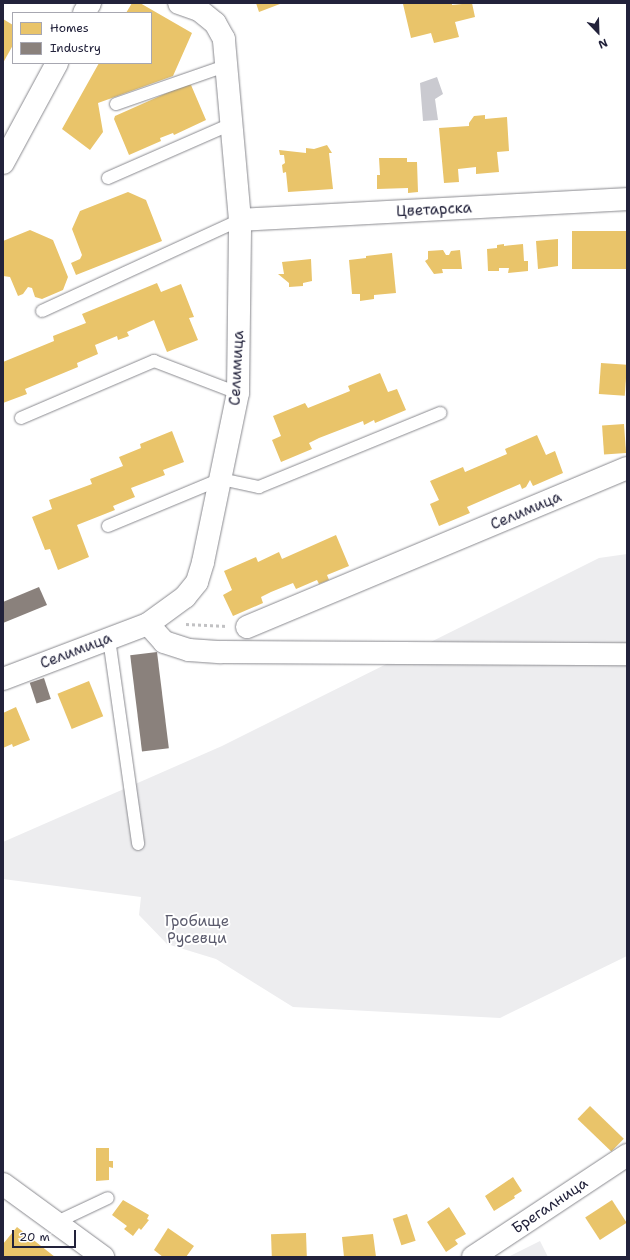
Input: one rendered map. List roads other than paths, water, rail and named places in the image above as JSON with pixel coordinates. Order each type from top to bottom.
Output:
[{"type":"street","points":[[85,12],[90,3]]},
{"type":"street","name":"Селимица","points":[[3,679],[148,624],[185,597],[197,582],[221,479],[238,393],[240,220],[228,65],[224,39],[215,23],[199,10],[179,3]]},
{"type":"street","points":[[3,163],[56,64]]},
{"type":"street","name":"Цветарска","points":[[240,220],[627,199]]},
{"type":"street","name":"Селимица","points":[[247,627],[627,468]]},
{"type":"street","points":[[148,624],[164,642],[189,650],[221,652],[627,654]]},
{"type":"street","name":"Брегалница","points":[[473,1257],[627,1155]]},
{"type":"street","points":[[3,1184],[103,1257]]},
{"type":"lane","points":[[116,104],[228,65]]},
{"type":"lane","points":[[108,178],[233,123]]},
{"type":"lane","points":[[42,311],[240,220]]},
{"type":"lane","points":[[21,418],[154,361],[238,393]]},
{"type":"lane","points":[[108,526],[221,479],[259,487],[440,413]]},
{"type":"lane","points":[[109,639],[138,844]]},
{"type":"lane","points":[[56,1222],[108,1198]]},
{"type":"park label","name":"Гробище Русевци","points":[[197,930]]}]
